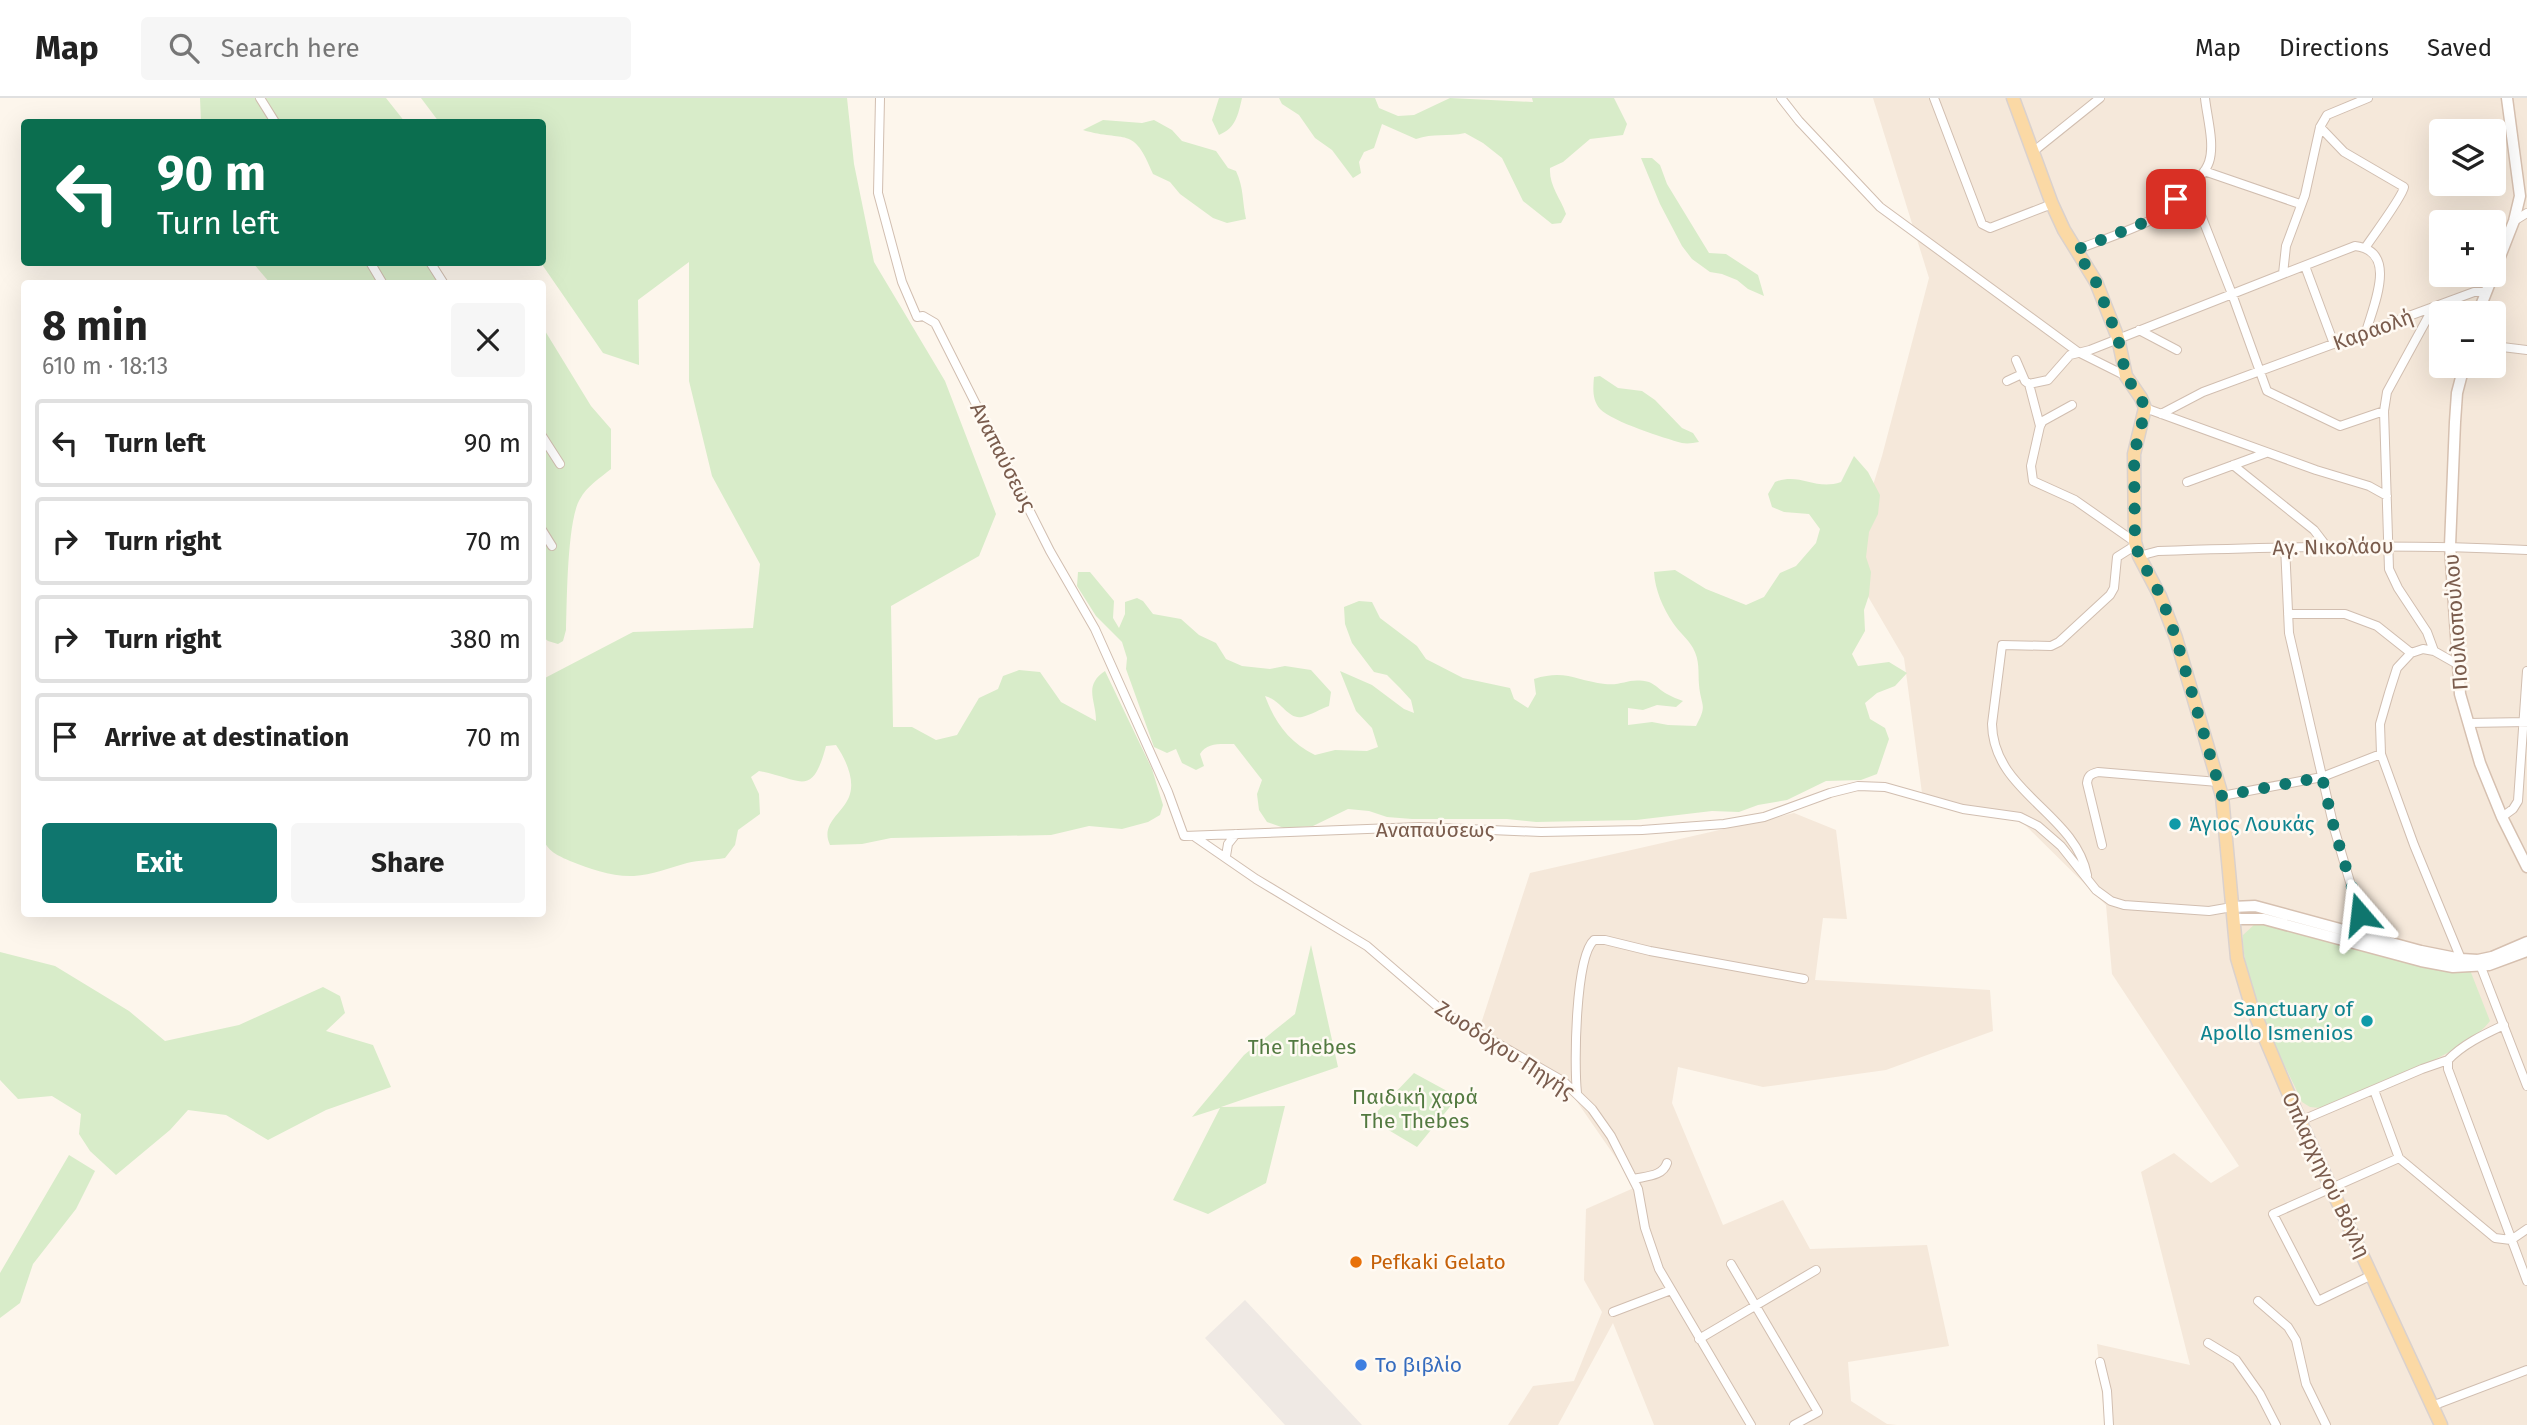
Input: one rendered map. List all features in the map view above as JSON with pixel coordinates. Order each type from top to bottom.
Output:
[{"type":"main road","points":[[2013,98],[2052,204],[2096,282],[2118,338],[2126,376],[2145,408],[2134,454],[2137,548]]},
{"type":"main road","name":"Οπλαρχηγού Βόγλη","points":[[2137,548],[2161,596],[2176,638],[2222,796],[2237,958],[2251,1005],[2300,1121],[2441,1425]]},
{"type":"street","points":[[260,98],[273,119]]},
{"type":"street","name":"Αναπαύσεως","points":[[880,98],[878,193],[902,282],[916,317],[923,316],[935,323],[1050,551],[1096,629],[1168,792],[1184,836],[1419,827],[1541,832],[1643,830],[1724,824],[1764,817],[1830,793],[1858,786],[1885,787],[1963,809],[2020,817],[2062,846],[2087,878],[2111,901],[2124,905],[2233,913]]},
{"type":"street","points":[[1781,98],[1799,121],[1880,207],[2078,352],[2126,376]]},
{"type":"street","points":[[1934,98],[1982,224],[1990,228],[2052,204]]},
{"type":"street","points":[[2034,151],[2100,98]]},
{"type":"street","points":[[2076,250],[2148,221],[2190,187],[2204,171],[2210,161],[2211,148],[2205,98]]},
{"type":"street","points":[[2283,274],[2286,246],[2305,195],[2320,127],[2328,115],[2368,98]]},
{"type":"street","points":[[2506,241],[2524,196],[2507,98]]},
{"type":"street","points":[[2320,127],[2344,152],[2404,187],[2403,194],[2365,248]]},
{"type":"street","points":[[2204,171],[2300,204]]},
{"type":"street","points":[[2190,187],[2267,391],[2340,426],[2384,411]]},
{"type":"street","points":[[2514,221],[2527,213]]},
{"type":"street","points":[[2029,384],[2048,380],[2070,355],[2355,246],[2365,248],[2374,255],[2382,276],[2366,332]]},
{"type":"street","points":[[2305,266],[2334,344]]},
{"type":"street","points":[[2483,301],[2488,287]]},
{"type":"street","name":"Καραολή","points":[[2451,301],[2474,292],[2486,292]]},
{"type":"street","name":"Καραολή","points":[[2161,414],[2203,392],[2429,309]]},
{"type":"street","points":[[2429,315],[2387,392],[2384,411],[2391,577],[2427,632],[2434,651]]},
{"type":"street","points":[[2139,330],[2176,350]]},
{"type":"street","points":[[2506,347],[2527,350]]},
{"type":"street","points":[[2016,360],[2029,384],[2040,426]]},
{"type":"street","points":[[2007,381],[2022,374]]},
{"type":"street","name":"Πουλιοπούλου","points":[[2460,378],[2455,422],[2451,546],[2460,694],[2480,763],[2502,817],[2527,867]]},
{"type":"street","points":[[2072,405],[2043,421],[2040,426],[2031,466],[2033,481],[2075,500],[2137,548],[2117,557],[2114,588],[2059,642],[2046,647],[2002,645],[1992,737],[2003,765],[2019,786],[2069,835],[2082,856],[2087,878]]},
{"type":"street","points":[[2145,408],[2370,486],[2387,496]]},
{"type":"street","points":[[546,442],[561,464]]},
{"type":"street","points":[[2187,482],[2267,452]]},
{"type":"street","points":[[2233,465],[2314,530],[2327,547]]},
{"type":"street","points":[[546,536],[552,546]]},
{"type":"street","name":"Αγ. Νικολάου","points":[[2137,548],[2158,551],[2451,546],[2527,550]]},
{"type":"street","points":[[2285,547],[2290,633],[2334,828],[2372,940]]},
{"type":"street","points":[[2288,614],[2345,614],[2377,626],[2411,653]]},
{"type":"street","points":[[2458,664],[2434,651],[2423,649],[2411,653],[2397,668],[2379,724],[2381,754],[2414,845],[2461,959]]},
{"type":"street","points":[[2502,817],[2513,809],[2518,801],[2527,671]]},
{"type":"street","points":[[2468,723],[2525,722]]},
{"type":"street","points":[[2222,796],[2322,777],[2381,754]]},
{"type":"street","points":[[2102,845],[2087,783],[2092,774],[2098,772],[2218,782]]},
{"type":"street","points":[[1226,856],[1228,844],[1236,834]]},
{"type":"street","name":"Ζωοδόχου Πηγής","points":[[1194,836],[1256,879],[1367,946],[1446,1014],[1563,1081],[1577,1093],[1611,1136],[1634,1179],[1651,1247],[1671,1290],[1751,1425]]},
{"type":"street","points":[[2233,913],[2255,906],[2372,940],[2479,963],[2527,942]]},
{"type":"street","points":[[1577,1093],[1577,1017],[1585,957],[1594,940],[1804,978]]},
{"type":"street","points":[[2372,940],[2437,965],[2499,963],[2527,951]]},
{"type":"street","points":[[2479,963],[2527,1086]]},
{"type":"street","points":[[2300,1121],[2448,1060],[2474,1040],[2504,1025]]},
{"type":"street","points":[[2448,1060],[2452,1083],[2527,1282]]},
{"type":"street","points":[[2374,1090],[2399,1158],[2495,1238],[2511,1240],[2527,1229]]},
{"type":"street","points":[[2372,1275],[2318,1300],[2273,1214],[2399,1158]]},
{"type":"street","points":[[1634,1179],[1659,1173],[1665,1169],[1667,1163]]},
{"type":"street","points":[[1731,1264],[1818,1412],[1794,1425]]},
{"type":"street","points":[[1699,1339],[1816,1270]]},
{"type":"street","points":[[1614,1312],[1671,1290]]},
{"type":"street","points":[[2258,1301],[2288,1327],[2296,1340],[2305,1384],[2326,1425]]},
{"type":"street","points":[[2208,1343],[2236,1360],[2276,1425]]},
{"type":"street","points":[[2100,1362],[2107,1391],[2109,1425]]},
{"type":"street","points":[[2432,1406],[2527,1370]]},
{"type":"shaded area","points":[[1873,98],[2527,98],[2527,1425],[2105,1425],[2097,1344],[2190,1365],[2141,1172],[2174,1153],[2211,1183],[2239,1166],[2112,974],[2106,905],[2020,820],[1922,793],[1904,658],[1849,564],[1882,456],[1929,278]]},
{"type":"shaded area","points":[[1794,813],[1836,830],[1847,919],[1823,918],[1815,980],[1990,990],[1993,1031],[1886,1070],[1763,1087],[1678,1067],[1672,1103],[1723,1225],[1783,1200],[1810,1249],[1927,1245],[1949,1346],[1848,1362],[1851,1401],[1887,1424],[1897,1425],[1654,1425],[1613,1323],[1558,1425],[1508,1425],[1533,1386],[1574,1381],[1602,1312],[1584,1280],[1586,1209],[1636,1187],[1571,1093],[1477,1036],[1530,873]]},
{"type":"shaded area","points":[[1245,1300],[1362,1425],[1285,1425],[1205,1338]]},
{"type":"green space","points":[[200,98],[386,98],[403,119],[201,119]]},
{"type":"green space","points":[[421,98],[847,98],[854,164],[874,262],[945,381],[996,514],[979,556],[891,606],[893,727],[912,727],[936,740],[957,735],[979,698],[998,689],[1003,676],[1019,670],[1040,672],[1061,702],[1096,721],[1092,688],[1105,671],[1152,769],[1163,805],[1160,815],[1148,822],[1122,829],[1089,826],[1051,835],[891,838],[862,844],[830,845],[830,825],[846,803],[851,790],[848,770],[836,745],[826,746],[821,763],[810,779],[795,781],[759,771],[751,777],[759,794],[760,814],[738,830],[735,845],[725,858],[626,876],[585,867],[550,849],[546,843],[546,677],[633,632],[753,628],[760,564],[712,476],[689,381],[689,262],[638,300],[639,365],[603,353],[543,266],[546,266],[546,119],[437,119]]},
{"type":"green space","points":[[1219,98],[1242,98],[1233,125],[1219,135],[1212,120]]},
{"type":"green space","points":[[1279,98],[1375,98],[1379,108],[1398,116],[1414,115],[1450,98],[1533,102],[1532,98],[1614,98],[1627,124],[1623,135],[1590,139],[1563,162],[1550,168],[1553,186],[1566,214],[1561,223],[1552,224],[1523,201],[1502,158],[1465,133],[1416,139],[1382,124],[1374,148],[1364,152],[1359,162],[1361,173],[1353,178],[1332,150],[1315,138],[1299,115],[1282,104]]},
{"type":"green space","points":[[1103,120],[1142,123],[1154,120],[1172,130],[1182,141],[1216,151],[1228,168],[1236,171],[1239,177],[1246,219],[1227,223],[1213,218],[1180,194],[1170,182],[1153,174],[1140,148],[1133,142],[1127,138],[1083,130]]},
{"type":"green space","points":[[1641,158],[1652,158],[1660,165],[1667,184],[1709,253],[1726,254],[1758,275],[1764,296],[1748,289],[1737,280],[1710,272],[1692,259],[1682,246],[1660,204]]},
{"type":"green space","points":[[256,266],[435,266],[445,280],[267,280]]},
{"type":"green space","points":[[546,333],[591,406],[611,429],[611,469],[586,490],[580,499],[572,524],[566,630],[563,641],[558,644],[548,641]]},
{"type":"green space","points":[[1600,376],[1618,388],[1642,391],[1655,400],[1682,428],[1693,433],[1699,442],[1674,441],[1607,414],[1600,409],[1594,398],[1594,377]]},
{"type":"green space","points":[[1854,456],[1868,472],[1880,495],[1878,514],[1869,532],[1866,557],[1871,572],[1869,595],[1864,610],[1865,631],[1852,654],[1858,666],[1889,662],[1907,673],[1895,686],[1877,693],[1865,703],[1870,719],[1885,728],[1889,739],[1877,774],[1861,780],[1826,781],[1787,800],[1758,805],[1739,812],[1712,811],[1636,820],[1536,822],[1507,819],[1412,819],[1348,809],[1313,826],[1284,828],[1267,822],[1259,810],[1257,794],[1262,780],[1234,744],[1206,747],[1200,754],[1204,766],[1196,770],[1182,763],[1176,749],[1167,753],[1154,747],[1126,669],[1127,658],[1122,642],[1096,616],[1077,586],[1078,572],[1090,572],[1114,601],[1113,618],[1119,628],[1125,614],[1125,602],[1137,598],[1143,601],[1153,614],[1181,619],[1199,635],[1216,643],[1226,659],[1242,666],[1270,669],[1285,666],[1311,670],[1331,692],[1329,706],[1297,717],[1265,696],[1284,731],[1315,755],[1335,750],[1367,751],[1378,747],[1372,728],[1356,711],[1340,671],[1372,685],[1404,709],[1414,713],[1411,700],[1387,675],[1374,672],[1352,643],[1345,624],[1344,607],[1359,601],[1372,602],[1380,618],[1417,646],[1426,659],[1463,678],[1510,688],[1514,699],[1528,708],[1536,694],[1534,679],[1545,676],[1563,675],[1605,684],[1642,681],[1649,682],[1683,701],[1676,707],[1657,705],[1643,710],[1628,708],[1628,725],[1652,722],[1696,726],[1703,709],[1697,657],[1666,611],[1654,572],[1675,570],[1706,589],[1746,605],[1764,597],[1780,573],[1796,566],[1816,543],[1820,529],[1809,514],[1784,512],[1772,507],[1768,494],[1775,482],[1792,479],[1823,484],[1841,482]]},
{"type":"green space","points":[[2256,923],[2272,923],[2470,970],[2490,1021],[2478,1034],[2412,1071],[2321,1108],[2310,1107],[2302,1102],[2264,1020],[2248,975],[2243,935]]},
{"type":"green space","name":"The Thebes","points":[[1311,945],[1338,1067],[1221,1107],[1285,1106],[1266,1183],[1208,1214],[1173,1200],[1220,1108],[1192,1117],[1244,1055],[1295,1014]]},
{"type":"green space","points":[[0,952],[55,966],[129,1011],[165,1041],[239,1025],[323,987],[340,996],[345,1013],[326,1031],[373,1045],[391,1087],[326,1110],[268,1140],[226,1115],[188,1110],[170,1130],[116,1175],[90,1151],[79,1134],[81,1114],[52,1096],[18,1099],[0,1080]]},
{"type":"green space","name":"Παιδική χαρά The Thebes","points":[[1414,1073],[1458,1097],[1417,1147],[1370,1119]]},
{"type":"green space","points":[[69,1155],[95,1171],[76,1209],[33,1264],[20,1303],[0,1318],[0,1273]]},
{"type":"place","name":"Άγιος Λουκάς","points":[[2175,824]]},
{"type":"place","name":"Sanctuary of Apollo Ismenios","points":[[2367,1021]]},
{"type":"place","name":"Pefkaki Gelato","points":[[1356,1262]]},
{"type":"place","name":"Το βιβλίο","points":[[1361,1365]]},
{"type":"route","points":[[2176,199],[2148,221],[2076,250],[2096,282],[2118,338],[2126,376],[2145,408],[2134,454],[2135,542],[2139,556],[2161,596],[2176,638],[2222,796],[2322,777],[2360,914]]}]
